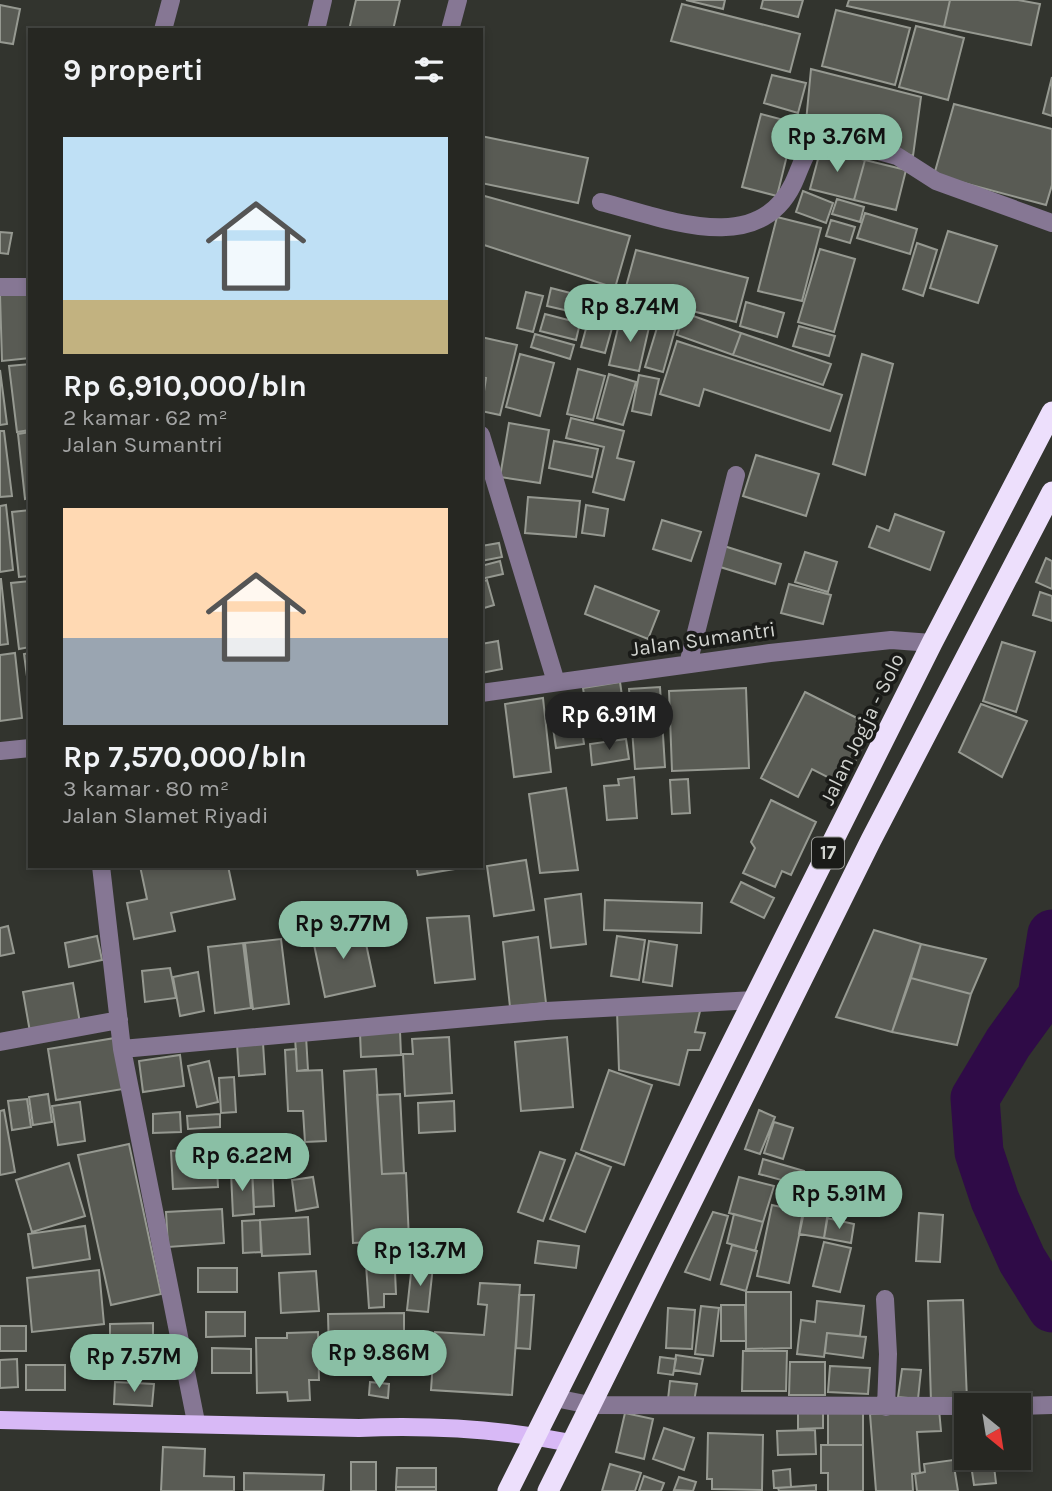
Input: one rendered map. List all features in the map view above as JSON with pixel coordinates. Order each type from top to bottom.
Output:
[{"type":"highway","name":"Jalan Jogja - Solo","points":[[555,1398],[932,643],[1052,412]]},
{"type":"highway","name":"17","points":[[548,1491],[872,840],[1052,492]]},
{"type":"highway","name":"17","points":[[509,1491],[555,1398]]},
{"type":"main road","points":[[0,1420],[196,1422],[359,1428],[416,1425],[536,1436],[570,1443]]},
{"type":"street","points":[[164,28],[171,0]]},
{"type":"street","points":[[316,28],[323,0]]},
{"type":"street","points":[[450,28],[457,0]]},
{"type":"street","points":[[601,202],[709,229],[757,223],[782,204],[809,148],[824,136],[897,156],[936,181],[1052,223]]},
{"type":"street","points":[[0,287],[28,288]]},
{"type":"street","points":[[483,442],[556,682]]},
{"type":"street","points":[[688,664],[736,475]]},
{"type":"street","name":"Jalan Sumantri","points":[[483,693],[688,664],[891,640],[932,643]]},
{"type":"street","points":[[0,751],[28,748]]},
{"type":"street","points":[[101,868],[122,1049],[196,1422]]},
{"type":"street","points":[[122,1049],[546,1011],[755,1000]]},
{"type":"street","points":[[0,1042],[119,1020]]},
{"type":"street","points":[[885,1299],[886,1407]]},
{"type":"street","points":[[555,1398],[590,1405],[954,1406]]},
{"type":"street","points":[[1031,1406],[1052,1405]]},
{"type":"building","points":[[356,0],[400,0],[393,28],[349,28]]},
{"type":"building","points":[[686,0],[725,0],[723,9]]},
{"type":"building","points":[[763,0],[803,0],[798,17],[761,8]]},
{"type":"building","points":[[849,0],[950,0],[944,27],[847,6]]},
{"type":"building","points":[[950,0],[1018,0],[1040,4],[1031,45],[944,27]]},
{"type":"building","points":[[682,4],[800,34],[790,72],[671,41]]},
{"type":"building","points":[[0,5],[20,9],[13,44],[0,42]]},
{"type":"building","points":[[836,10],[910,28],[895,85],[822,66]]},
{"type":"building","points":[[916,26],[964,38],[948,100],[899,87]]},
{"type":"building","points":[[811,69],[921,97],[913,156],[806,122]]},
{"type":"building","points":[[772,75],[806,83],[798,113],[764,103]]},
{"type":"building","points":[[1052,77],[1052,116],[1043,113]]},
{"type":"building","points":[[954,104],[1052,129],[1052,185],[1046,205],[934,175]]},
{"type":"building","points":[[761,114],[795,123],[777,196],[742,187]]},
{"type":"building","points":[[483,136],[588,158],[578,203],[483,183]]},
{"type":"building","points":[[821,148],[865,160],[854,200],[810,189]]},
{"type":"building","points":[[865,160],[906,170],[896,210],[854,200]]},
{"type":"building","points":[[803,191],[833,203],[826,223],[796,212]]},
{"type":"building","points":[[483,196],[630,236],[615,288],[483,245]]},
{"type":"building","points":[[837,199],[864,207],[860,222],[832,214]]},
{"type":"building","points":[[865,213],[917,229],[910,254],[857,238]]},
{"type":"building","points":[[777,217],[821,228],[802,301],[758,291]]},
{"type":"building","points":[[831,220],[855,227],[850,243],[826,236]]},
{"type":"building","points":[[948,231],[997,246],[978,303],[930,288]]},
{"type":"building","points":[[0,232],[12,233],[8,254],[0,253]]},
{"type":"building","points":[[917,243],[937,250],[923,296],[903,289]]},
{"type":"building","points":[[820,249],[855,259],[834,332],[798,322]]},
{"type":"building","points":[[636,250],[748,278],[736,322],[624,294]]},
{"type":"building","points":[[551,288],[586,297],[582,314],[547,306]]},
{"type":"building","points":[[28,291],[28,358],[2,361],[0,295]]},
{"type":"building","points":[[526,292],[543,296],[533,332],[517,328]]},
{"type":"building","points":[[746,302],[784,313],[777,337],[740,326]]},
{"type":"building","points":[[685,313],[741,333],[733,355],[677,335]]},
{"type":"building","points":[[545,314],[580,323],[576,340],[540,331]]},
{"type":"building","points":[[590,314],[614,321],[605,353],[581,347]]},
{"type":"building","points":[[621,316],[650,323],[639,371],[609,365]]},
{"type":"building","points":[[660,318],[677,323],[663,372],[645,367]]},
{"type":"building","points":[[799,326],[835,336],[829,356],[793,346]]},
{"type":"building","points":[[741,333],[831,364],[823,385],[733,355]]},
{"type":"building","points":[[535,334],[574,345],[570,359],[531,347]]},
{"type":"building","points":[[483,337],[517,345],[500,415],[483,411],[486,378],[483,377]]},
{"type":"building","points":[[677,341],[842,395],[830,431],[704,389],[699,406],[660,394]]},
{"type":"building","points":[[520,354],[554,363],[540,416],[506,407]]},
{"type":"building","points":[[862,354],[893,364],[865,475],[833,464]]},
{"type":"building","points":[[28,364],[28,430],[17,432],[9,366]]},
{"type":"building","points":[[578,369],[605,376],[593,420],[567,414]]},
{"type":"building","points":[[0,370],[7,424],[0,425]]},
{"type":"building","points":[[609,374],[636,382],[623,425],[597,418]]},
{"type":"building","points":[[639,375],[659,379],[651,415],[632,411]]},
{"type":"building","points":[[571,418],[624,431],[617,458],[634,462],[624,500],[593,492],[604,447],[566,438]]},
{"type":"building","points":[[509,423],[549,430],[540,483],[500,477]]},
{"type":"building","points":[[0,431],[4,431],[12,496],[0,497]]},
{"type":"building","points":[[28,432],[28,498],[25,499],[18,434]]},
{"type":"building","points":[[554,441],[598,449],[592,477],[549,468]]},
{"type":"building","points":[[756,455],[819,474],[806,516],[743,496]]},
{"type":"building","points":[[528,497],[580,501],[576,537],[525,533]]},
{"type":"building","points":[[6,505],[13,570],[0,572],[0,506]]},
{"type":"building","points":[[586,505],[608,509],[604,536],[582,533]]},
{"type":"building","points":[[28,510],[28,576],[19,577],[12,512]]},
{"type":"building","points":[[895,514],[944,532],[930,570],[869,547],[877,526],[889,531]]},
{"type":"building","points":[[662,520],[701,532],[691,561],[653,549]]},
{"type":"building","points":[[499,543],[502,557],[483,561],[483,546]]},
{"type":"building","points":[[724,546],[781,564],[775,584],[717,566]]},
{"type":"building","points":[[805,552],[837,562],[828,592],[795,582]]},
{"type":"building","points":[[1046,558],[1052,561],[1052,589],[1036,582]]},
{"type":"building","points":[[500,561],[503,574],[483,579],[483,565]]},
{"type":"building","points":[[0,579],[8,644],[0,645]]},
{"type":"building","points":[[487,580],[494,605],[483,608],[483,581]]},
{"type":"building","points":[[28,581],[28,647],[19,649],[11,583]]},
{"type":"building","points":[[789,584],[831,595],[823,624],[781,613]]},
{"type":"building","points":[[595,586],[659,611],[648,639],[585,614]]},
{"type":"building","points":[[1040,592],[1052,596],[1052,621],[1033,615]]},
{"type":"building","points":[[498,641],[502,669],[483,673],[483,644]]},
{"type":"building","points":[[1002,642],[1035,652],[1016,712],[983,701]]},
{"type":"building","points":[[15,653],[22,718],[0,721],[0,655]]},
{"type":"building","points":[[28,653],[28,684],[24,654]]},
{"type":"building","points":[[620,682],[623,703],[586,708],[583,688]]},
{"type":"building","points":[[660,687],[665,767],[635,769],[629,689]]},
{"type":"building","points":[[746,688],[749,768],[672,771],[669,691]]},
{"type":"building","points":[[805,692],[873,726],[843,785],[812,769],[798,797],[761,778]]},
{"type":"building","points":[[543,698],[551,772],[514,777],[505,704]]},
{"type":"building","points":[[578,703],[584,744],[556,748],[550,707]]},
{"type":"building","points":[[981,704],[1027,721],[1002,777],[959,752]]},
{"type":"building","points":[[624,707],[628,727],[590,733],[587,712]]},
{"type":"building","points":[[626,739],[629,759],[592,765],[590,744]]},
{"type":"building","points":[[634,777],[637,818],[607,820],[604,786],[619,785],[618,779]]},
{"type":"building","points":[[688,779],[690,813],[672,814],[670,780]]},
{"type":"building","points":[[566,788],[578,870],[540,873],[529,794]]},
{"type":"building","points":[[771,800],[816,822],[791,875],[782,871],[775,887],[743,873],[755,848],[751,842]]},
{"type":"building","points":[[526,860],[534,910],[494,916],[487,866]]},
{"type":"building","points":[[140,868],[228,868],[235,899],[171,913],[175,931],[134,939],[127,903],[147,899]]},
{"type":"building","points":[[416,868],[461,868],[418,875]]},
{"type":"building","points":[[741,882],[774,898],[764,918],[731,902]]},
{"type":"building","points":[[581,894],[586,944],[551,948],[545,899]]},
{"type":"building","points":[[605,900],[702,903],[701,933],[604,930]]},
{"type":"building","points":[[469,916],[475,979],[435,983],[427,918]]},
{"type":"building","points":[[362,925],[375,986],[325,997],[312,935]]},
{"type":"building","points":[[8,926],[14,953],[0,956],[0,928]]},
{"type":"building","points":[[874,930],[921,944],[892,1032],[836,1017]]},
{"type":"building","points":[[97,936],[102,960],[69,967],[65,943]]},
{"type":"building","points":[[617,936],[645,940],[639,980],[611,976]]},
{"type":"building","points":[[538,937],[546,1003],[510,1007],[503,942]]},
{"type":"building","points":[[281,939],[289,1004],[253,1009],[245,943]]},
{"type":"building","points":[[649,941],[677,945],[672,986],[643,982]]},
{"type":"building","points":[[243,943],[251,1008],[215,1013],[208,947]]},
{"type":"building","points":[[921,944],[986,959],[971,994],[911,978]]},
{"type":"building","points":[[170,968],[176,998],[145,1002],[142,971]]},
{"type":"building","points":[[198,972],[204,1011],[180,1016],[173,977]]},
{"type":"building","points":[[911,978],[971,994],[957,1045],[892,1032]]},
{"type":"building","points":[[73,983],[80,1023],[30,1032],[23,992]]},
{"type":"building","points":[[701,1007],[695,1032],[705,1033],[700,1050],[688,1050],[679,1085],[619,1070],[617,1011]]},
{"type":"building","points":[[400,1031],[401,1055],[361,1057],[360,1033]]},
{"type":"building","points":[[306,1036],[308,1070],[297,1071],[295,1037]]},
{"type":"building","points":[[449,1037],[452,1093],[405,1096],[403,1054],[413,1054],[412,1039]]},
{"type":"building","points":[[567,1037],[573,1107],[521,1111],[515,1042]]},
{"type":"building","points":[[115,1038],[123,1089],[56,1100],[48,1049]]},
{"type":"building","points":[[263,1043],[265,1074],[239,1076],[237,1044]]},
{"type":"building","points":[[296,1049],[297,1071],[322,1070],[326,1141],[305,1142],[303,1111],[288,1111],[285,1050]]},
{"type":"building","points":[[180,1055],[184,1086],[143,1092],[139,1061]]},
{"type":"building","points":[[209,1061],[218,1102],[197,1107],[188,1066]]},
{"type":"building","points":[[376,1069],[382,1174],[406,1173],[409,1240],[353,1243],[344,1071]]},
{"type":"building","points":[[609,1070],[652,1085],[624,1165],[581,1150]]},
{"type":"building","points":[[234,1077],[236,1112],[221,1113],[219,1078]]},
{"type":"building","points":[[48,1094],[52,1122],[33,1125],[29,1097]]},
{"type":"building","points":[[400,1094],[404,1173],[382,1174],[377,1095]]},
{"type":"building","points":[[27,1099],[31,1127],[12,1130],[8,1101]]},
{"type":"building","points":[[454,1101],[455,1131],[419,1133],[418,1103]]},
{"type":"building","points":[[80,1102],[85,1141],[58,1145],[52,1106]]},
{"type":"building","points":[[4,1110],[15,1172],[0,1175],[0,1111]]},
{"type":"building","points":[[759,1110],[775,1117],[760,1154],[745,1149]]},
{"type":"building","points":[[180,1112],[181,1132],[153,1133],[153,1114]]},
{"type":"building","points":[[220,1114],[220,1127],[188,1129],[187,1116]]},
{"type":"building","points":[[774,1122],[793,1128],[783,1159],[764,1153]]},
{"type":"building","points":[[242,1141],[244,1172],[222,1173],[220,1142]]},
{"type":"building","points":[[296,1141],[297,1169],[278,1170],[277,1142]]},
{"type":"building","points":[[129,1144],[161,1294],[111,1305],[78,1155]]},
{"type":"building","points":[[271,1145],[274,1206],[254,1207],[251,1147]]},
{"type":"building","points":[[216,1148],[218,1187],[173,1189],[171,1151]]},
{"type":"building","points":[[540,1152],[565,1160],[543,1221],[518,1212]]},
{"type":"building","points":[[576,1153],[611,1167],[585,1232],[550,1219]]},
{"type":"building","points":[[763,1159],[804,1171],[800,1185],[759,1174]]},
{"type":"building","points":[[69,1163],[85,1216],[32,1232],[16,1180]]},
{"type":"building","points":[[252,1171],[254,1214],[233,1216],[231,1173]]},
{"type":"building","points":[[313,1177],[318,1207],[296,1211],[292,1180]]},
{"type":"building","points":[[739,1177],[774,1186],[763,1222],[729,1213]]},
{"type":"building","points":[[807,1188],[832,1193],[824,1238],[799,1234]]},
{"type":"building","points":[[772,1205],[804,1212],[789,1283],[757,1276]]},
{"type":"building","points":[[222,1209],[224,1243],[168,1247],[166,1212]]},
{"type":"building","points":[[713,1212],[728,1216],[710,1280],[685,1272]]},
{"type":"building","points":[[919,1213],[943,1215],[940,1262],[916,1261]]},
{"type":"building","points":[[734,1214],[763,1222],[755,1251],[727,1243]]},
{"type":"building","points":[[308,1217],[310,1254],[262,1256],[260,1220]]},
{"type":"building","points":[[827,1218],[854,1224],[851,1243],[824,1238]]},
{"type":"building","points":[[260,1220],[261,1252],[243,1253],[242,1221]]},
{"type":"building","points":[[85,1226],[90,1259],[33,1268],[28,1234]]},
{"type":"building","points":[[538,1241],[579,1246],[576,1268],[535,1263]]},
{"type":"building","points":[[824,1242],[851,1248],[840,1292],[813,1286]]},
{"type":"building","points":[[435,1245],[464,1249],[461,1266],[432,1261]]},
{"type":"building","points":[[732,1245],[757,1251],[746,1291],[721,1284]]},
{"type":"building","points":[[394,1249],[396,1294],[384,1294],[384,1307],[369,1308],[365,1250]]},
{"type":"building","points":[[412,1264],[433,1266],[428,1312],[407,1310]]},
{"type":"building","points":[[198,1268],[237,1268],[237,1292],[198,1292]]},
{"type":"building","points":[[99,1270],[104,1324],[32,1332],[27,1278]]},
{"type":"building","points":[[316,1271],[319,1311],[281,1313],[279,1273]]},
{"type":"building","points":[[480,1283],[520,1285],[512,1395],[431,1390],[435,1332],[484,1335],[487,1305],[478,1304]]},
{"type":"building","points":[[746,1292],[791,1292],[791,1348],[746,1349]]},
{"type":"building","points":[[519,1295],[534,1295],[530,1349],[516,1348]]},
{"type":"building","points":[[963,1300],[967,1393],[954,1393],[954,1401],[931,1402],[928,1301]]},
{"type":"building","points":[[817,1301],[864,1306],[860,1336],[827,1333],[824,1357],[797,1354],[801,1320],[815,1322]]},
{"type":"building","points":[[721,1305],[745,1305],[746,1341],[721,1341]]},
{"type":"building","points":[[701,1306],[719,1308],[713,1356],[695,1354]]},
{"type":"building","points":[[668,1308],[695,1310],[692,1349],[666,1348]]},
{"type":"building","points":[[206,1312],[245,1312],[245,1336],[206,1337]]},
{"type":"building","points":[[404,1313],[404,1369],[359,1370],[358,1354],[329,1355],[328,1314]]},
{"type":"building","points":[[153,1323],[153,1374],[110,1375],[110,1324]]},
{"type":"building","points":[[0,1326],[26,1326],[26,1351],[0,1351]]},
{"type":"building","points":[[318,1332],[319,1380],[309,1380],[310,1400],[288,1401],[287,1392],[257,1393],[256,1338],[287,1338],[287,1333]]},
{"type":"building","points":[[827,1333],[866,1337],[863,1358],[825,1353]]},
{"type":"building","points":[[212,1348],[251,1349],[251,1373],[212,1373]]},
{"type":"building","points":[[743,1351],[787,1351],[786,1391],[742,1391]]},
{"type":"building","points":[[676,1355],[703,1359],[700,1374],[674,1370]]},
{"type":"building","points":[[660,1357],[676,1359],[673,1375],[658,1373]]},
{"type":"building","points":[[17,1359],[18,1387],[0,1388],[0,1360]]},
{"type":"building","points":[[790,1362],[825,1362],[825,1395],[789,1395]]},
{"type":"building","points":[[26,1365],[65,1365],[65,1390],[26,1390]]},
{"type":"building","points":[[830,1366],[870,1368],[868,1394],[828,1392]]},
{"type":"building","points":[[902,1369],[921,1370],[918,1399],[898,1397]]},
{"type":"building","points":[[670,1381],[697,1384],[694,1402],[668,1399]]},
{"type":"building","points":[[115,1382],[154,1384],[152,1406],[114,1404]]},
{"type":"building","points":[[370,1382],[389,1384],[388,1398],[369,1395]]},
{"type":"building","points":[[939,1409],[941,1431],[917,1432],[920,1473],[912,1474],[913,1491],[876,1491],[870,1414]]},
{"type":"building","points":[[798,1411],[823,1412],[823,1428],[798,1429]]},
{"type":"building","points":[[828,1411],[863,1411],[863,1445],[828,1445]]},
{"type":"building","points":[[625,1413],[653,1419],[644,1459],[616,1452]]},
{"type":"building","points":[[664,1428],[694,1438],[684,1470],[653,1459]]},
{"type":"building","points":[[815,1430],[816,1454],[778,1455],[777,1431]]},
{"type":"building","points":[[708,1433],[763,1435],[762,1490],[712,1489],[712,1479],[707,1479]]},
{"type":"building","points":[[821,1445],[863,1445],[863,1491],[828,1491],[828,1473],[821,1473]]},
{"type":"building","points":[[163,1447],[205,1449],[204,1476],[234,1477],[234,1491],[161,1491]]},
{"type":"building","points":[[953,1460],[958,1491],[917,1491],[915,1474],[925,1472],[924,1464]]},
{"type":"building","points":[[351,1462],[376,1462],[376,1491],[351,1491]]},
{"type":"building","points":[[610,1464],[641,1473],[635,1491],[602,1491]]},
{"type":"building","points":[[397,1468],[436,1468],[436,1487],[396,1487]]},
{"type":"building","points":[[790,1469],[791,1487],[774,1488],[773,1471]]},
{"type":"building","points":[[972,1470],[994,1470],[996,1483],[974,1485]]},
{"type":"building","points":[[244,1473],[324,1475],[323,1491],[244,1491]]},
{"type":"building","points":[[644,1476],[664,1483],[661,1491],[639,1491]]},
{"type":"building","points":[[679,1477],[696,1482],[693,1491],[674,1490]]},
{"type":"building","points":[[816,1485],[816,1491],[779,1491],[778,1488]]},
{"type":"building","points":[[396,1487],[436,1487],[436,1491],[396,1491]]},
{"type":"waterway","points":[[1052,934],[1042,996],[1008,1043],[975,1098],[979,1152],[995,1200],[1022,1260],[1052,1308]]}]
